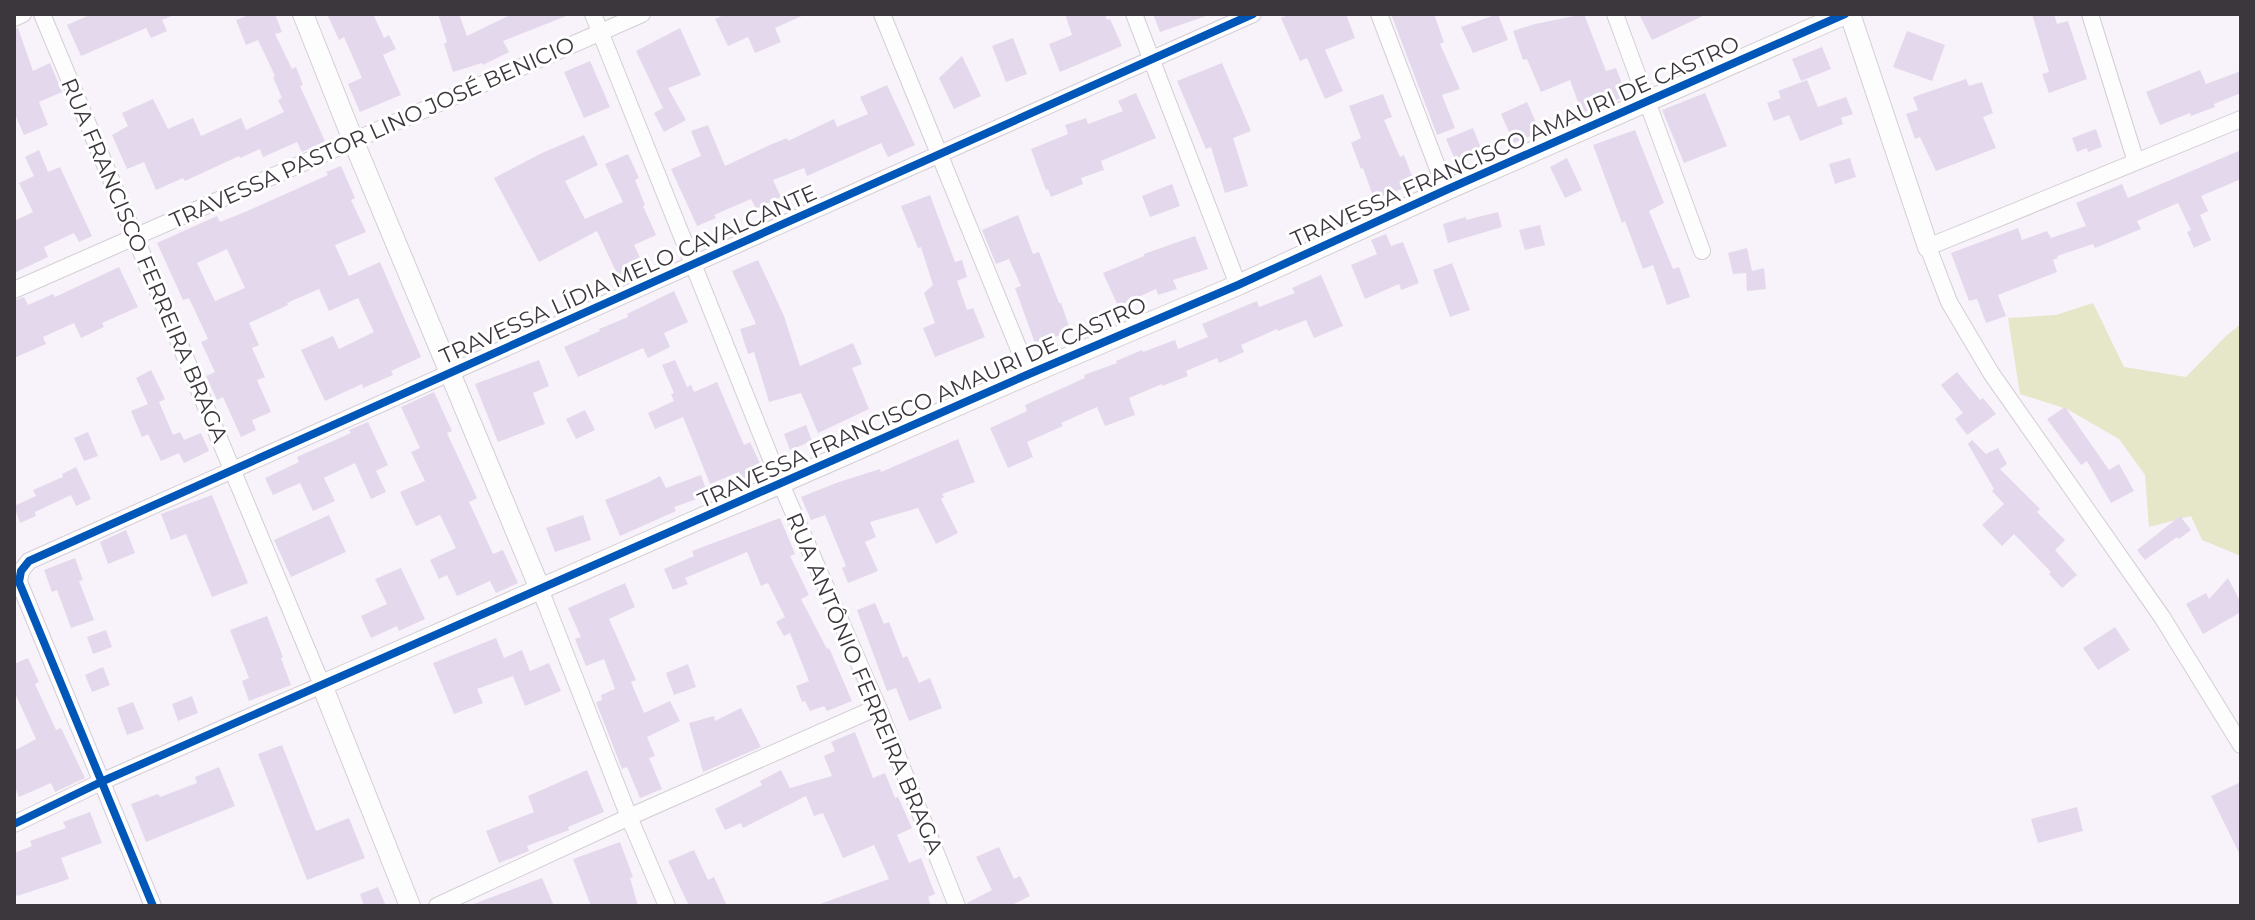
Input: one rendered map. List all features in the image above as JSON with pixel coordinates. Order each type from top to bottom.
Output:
[{"type":"street","points":[[14,18],[23,14]]},
{"type":"street","name":"RUA FRANCISCO FERREIRA BRAGA","points":[[42,14],[322,685],[410,906]]},
{"type":"street","points":[[303,14],[667,906]]},
{"type":"street","name":"RUA ANTÔNIO FERREIRA BRAGA","points":[[593,14],[781,484],[878,707],[957,906]]},
{"type":"street","name":"TRAVESSA PASTOR LINO JOSÉ BENICIO","points":[[14,290],[642,14]]},
{"type":"street","points":[[882,14],[1029,374]]},
{"type":"street","points":[[1134,14],[1238,285]]},
{"type":"street","name":"TRAVESSA LÍDIA MELO CAVALCANTE","points":[[103,781],[19,582],[21,571],[29,561],[1253,14]]},
{"type":"street","points":[[1379,14],[1446,190]]},
{"type":"street","points":[[1615,14],[1702,251]]},
{"type":"street","points":[[1847,14],[1949,302],[1991,373],[2162,617],[2241,745]]},
{"type":"street","name":"TRAVESSA FRANCISCO AMAURI DE CASTRO","points":[[14,824],[103,781],[1238,285],[1847,14]]},
{"type":"street","points":[[2090,14],[2136,162]]},
{"type":"street","points":[[1928,247],[2241,119]]},
{"type":"street","points":[[437,906],[878,707]]},
{"type":"street","points":[[103,781],[153,906]]},
{"type":"green space","points":[[2093,303],[2124,367],[2186,377],[2241,324],[2241,556],[2202,540],[2191,516],[2149,527],[2145,475],[2119,439],[2067,409],[2020,394],[2008,318],[2056,315]]},
{"type":"building","points":[[92,14],[176,14],[162,20],[167,31],[151,38],[146,28],[81,56],[67,25]]},
{"type":"building","points":[[252,14],[275,14],[282,32],[275,34],[292,69],[296,67],[303,85],[300,86],[325,141],[302,152],[297,142],[263,157],[260,149],[156,190],[144,162],[127,169],[112,135],[128,126],[122,113],[153,99],[168,129],[193,118],[201,136],[241,118],[246,130],[284,112],[278,100],[282,98],[275,76],[258,40],[246,45],[236,20]]},
{"type":"building","points":[[327,14],[373,14],[384,38],[389,35],[396,49],[383,55],[401,95],[360,112],[348,84],[362,78],[344,37],[339,40]]},
{"type":"building","points":[[438,14],[459,14],[467,36],[512,14],[569,15],[503,41],[509,52],[483,65],[453,72]]},
{"type":"building","points":[[726,14],[806,14],[775,28],[781,42],[755,53],[748,37],[728,46],[715,19]]},
{"type":"building","points":[[1065,14],[1105,14],[1122,46],[1060,72],[1049,44],[1072,35]]},
{"type":"building","points":[[1153,14],[1205,14],[1206,16],[1160,32]]},
{"type":"building","points":[[1290,14],[1346,14],[1355,38],[1325,50],[1343,91],[1325,99],[1307,58],[1300,61],[1281,18]]},
{"type":"building","points":[[1391,14],[1434,14],[1444,42],[1440,44],[1460,89],[1442,95],[1455,128],[1437,135]]},
{"type":"building","points":[[1498,14],[1508,40],[1473,53],[1461,27]]},
{"type":"building","points":[[1584,14],[1606,71],[1616,68],[1627,96],[1582,113],[1570,80],[1541,92],[1527,59],[1523,60],[1513,31]]},
{"type":"building","points":[[1639,14],[1707,14],[1652,40]]},
{"type":"building","points":[[2032,14],[2054,14],[2057,24],[2068,21],[2087,79],[2049,93],[2042,74],[2049,72]]},
{"type":"building","points":[[18,28],[33,71],[50,63],[62,92],[39,102],[48,125],[24,135],[14,112],[14,29]]},
{"type":"building","points":[[680,28],[701,75],[668,88],[686,120],[664,132],[654,113],[663,108],[636,51]]},
{"type":"building","points":[[1907,31],[1945,45],[1932,81],[1893,67]]},
{"type":"building","points":[[1013,38],[1027,74],[1006,82],[992,46]]},
{"type":"building","points":[[1822,47],[1831,69],[1801,81],[1792,59]]},
{"type":"building","points":[[962,56],[981,96],[954,109],[939,78]]},
{"type":"building","points":[[590,61],[610,107],[584,118],[564,72]]},
{"type":"building","points":[[1222,63],[1251,131],[1233,138],[1248,186],[1225,193],[1211,147],[1206,149],[1177,81]]},
{"type":"building","points":[[2200,70],[2206,84],[2241,71],[2241,93],[2214,104],[2215,107],[2160,125],[2146,92]]},
{"type":"building","points":[[1966,79],[1969,86],[1982,82],[1993,113],[1983,117],[1996,148],[1936,171],[1920,137],[1915,139],[1906,114],[1918,110],[1913,97]]},
{"type":"building","points":[[1807,80],[1818,107],[1846,97],[1853,114],[1841,118],[1843,124],[1800,141],[1789,115],[1774,121],[1767,103],[1781,98],[1778,91]]},
{"type":"building","points":[[887,85],[915,145],[888,157],[881,143],[807,176],[804,168],[773,180],[781,197],[756,209],[751,199],[697,226],[671,169],[701,156],[691,131],[708,125],[725,166],[834,119],[837,127],[868,114],[860,97]]},
{"type":"building","points":[[1136,93],[1156,138],[1101,161],[1104,170],[1081,178],[1083,184],[1051,197],[1031,149],[1068,134],[1065,125],[1086,118],[1088,124],[1123,111],[1118,101]]},
{"type":"building","points":[[1705,93],[1727,146],[1684,163],[1662,110]]},
{"type":"building","points":[[1383,94],[1392,117],[1384,120],[1400,157],[1404,155],[1415,184],[1374,199],[1351,143],[1361,138],[1349,106]]},
{"type":"building","points":[[1527,102],[1540,132],[1514,143],[1501,114]]},
{"type":"building","points":[[1473,128],[1482,151],[1456,162],[1446,139]]},
{"type":"building","points":[[2096,129],[2102,147],[2077,152],[2072,138]]},
{"type":"building","points":[[1635,130],[1664,203],[1649,211],[1673,269],[1679,267],[1690,297],[1667,305],[1653,265],[1643,269],[1593,145]]},
{"type":"building","points":[[584,135],[598,165],[565,181],[585,219],[623,202],[605,164],[628,154],[639,178],[635,180],[643,206],[656,235],[634,245],[644,266],[619,278],[597,231],[539,262],[494,178]]},
{"type":"building","points":[[39,150],[48,172],[60,167],[92,236],[79,242],[74,233],[44,247],[48,257],[14,273],[14,221],[33,212],[19,183],[34,176],[25,157]]},
{"type":"building","points":[[2241,150],[2241,179],[2201,196],[2208,211],[2200,215],[2211,240],[2194,248],[2187,232],[2191,230],[2178,203],[2137,221],[2141,229],[2095,248],[2093,244],[2057,256],[2053,260],[2057,272],[1998,295],[2006,316],[1986,323],[1977,299],[1969,301],[1951,253],[2018,228],[2022,240],[2047,231],[2051,238],[2086,226],[2076,203],[2122,184],[2128,198]]},
{"type":"building","points":[[1567,158],[1582,190],[1565,198],[1550,167]]},
{"type":"building","points":[[1850,158],[1856,177],[1835,184],[1829,164]]},
{"type":"building","points":[[341,166],[355,198],[351,200],[366,232],[335,245],[349,276],[380,262],[421,357],[391,371],[393,375],[363,388],[362,384],[325,401],[301,350],[333,336],[339,349],[374,332],[358,298],[329,311],[319,289],[287,303],[249,323],[259,345],[252,348],[265,377],[257,380],[271,412],[252,420],[256,430],[241,437],[223,397],[217,400],[206,376],[215,372],[201,342],[208,339],[189,298],[183,300],[157,243],[217,216],[220,222],[245,212],[328,175],[326,172]],"holes":[[[227,249],[245,288],[215,301],[197,263]]]},
{"type":"building","points":[[1172,184],[1180,206],[1150,217],[1142,196]]},
{"type":"building","points":[[930,195],[955,262],[962,260],[967,277],[957,281],[967,310],[973,308],[985,337],[935,357],[923,328],[935,323],[924,293],[933,285],[921,247],[918,248],[901,206]]},
{"type":"building","points":[[1498,212],[1502,227],[1448,243],[1443,224]]},
{"type":"building","points":[[1018,215],[1033,254],[1039,252],[1071,332],[1035,343],[1015,288],[1021,286],[1009,259],[996,264],[982,230]]},
{"type":"building","points":[[1540,225],[1545,245],[1525,250],[1519,230]]},
{"type":"building","points":[[1386,234],[1391,246],[1403,242],[1419,283],[1401,290],[1399,284],[1365,299],[1351,265],[1377,254],[1371,240]]},
{"type":"building","points":[[1195,236],[1208,269],[1173,280],[1177,289],[1158,295],[1156,289],[1118,306],[1103,273]]},
{"type":"building","points":[[1747,248],[1752,271],[1764,268],[1766,289],[1747,291],[1746,273],[1733,274],[1728,253]]},
{"type":"building","points":[[758,260],[784,316],[800,366],[853,343],[862,364],[852,368],[869,409],[818,433],[801,393],[769,402],[754,352],[748,354],[740,329],[756,324],[732,271]]},
{"type":"building","points":[[1452,263],[1470,310],[1450,317],[1433,270]]},
{"type":"building","points":[[119,267],[138,307],[102,323],[104,327],[81,338],[74,323],[43,337],[46,344],[14,358],[14,301],[24,297],[28,305],[53,294],[55,297]]},
{"type":"building","points":[[1321,275],[1343,326],[1314,338],[1306,320],[1277,329],[1241,345],[1244,352],[1219,363],[1217,358],[1186,371],[1188,376],[1129,398],[1135,415],[1105,426],[1097,407],[1061,423],[1063,426],[1027,442],[1033,457],[1008,468],[990,428],[1027,411],[1025,405],[1142,350],[1175,340],[1178,349],[1208,337],[1202,324],[1257,301],[1259,307],[1295,293],[1292,288]]},
{"type":"building","points":[[674,291],[688,322],[664,333],[670,347],[648,358],[643,348],[578,377],[564,347]]},
{"type":"building","points":[[539,360],[549,386],[533,393],[545,424],[498,442],[475,384]]},
{"type":"building","points":[[675,360],[687,387],[691,385],[694,392],[717,382],[744,445],[750,442],[764,472],[744,481],[739,472],[710,484],[683,417],[655,429],[648,413],[674,401],[671,394],[674,393],[662,365]]},
{"type":"building","points":[[151,370],[165,399],[159,402],[173,435],[180,432],[184,440],[201,433],[209,451],[184,463],[179,453],[161,461],[148,434],[142,437],[131,411],[148,404],[136,378]]},
{"type":"building","points":[[1957,372],[1996,414],[1967,435],[1955,419],[1963,413],[1941,385]]},
{"type":"building","points":[[434,392],[452,431],[447,433],[477,498],[469,502],[493,554],[503,550],[518,583],[496,593],[490,581],[457,596],[447,575],[439,579],[430,560],[456,548],[440,515],[416,526],[400,492],[425,481],[411,452],[420,448],[401,407]]},
{"type":"building","points":[[2065,407],[2109,470],[2119,464],[2134,491],[2111,503],[2087,461],[2081,465],[2047,419]]},
{"type":"building","points":[[585,410],[595,430],[576,439],[566,419]]},
{"type":"building","points":[[368,422],[388,465],[376,471],[386,492],[371,499],[355,463],[324,478],[335,501],[313,511],[300,483],[273,495],[265,478],[299,462],[297,457]]},
{"type":"building","points":[[806,425],[812,441],[790,450],[784,434]]},
{"type":"building","points":[[88,432],[98,456],[84,461],[74,438]]},
{"type":"building","points":[[958,439],[975,482],[942,494],[944,497],[941,499],[958,533],[936,544],[918,508],[870,522],[876,537],[865,542],[878,571],[848,583],[842,568],[846,566],[825,515],[811,520],[801,497],[880,469],[881,472]]},
{"type":"building","points":[[1972,440],[1986,454],[1998,448],[2007,464],[2000,469],[2040,509],[2037,512],[2065,540],[2055,550],[2077,575],[2062,588],[2049,574],[2051,572],[2014,534],[2002,546],[1982,525],[2004,504],[1992,491],[1994,489],[1968,444]]},
{"type":"building","points":[[76,467],[91,499],[76,506],[71,495],[35,512],[36,516],[20,523],[14,506],[36,496],[33,490],[63,477],[62,474]]},
{"type":"building","points":[[701,475],[708,495],[674,507],[676,511],[620,536],[605,500],[660,476],[666,488]]},
{"type":"building","points":[[212,495],[248,583],[212,597],[186,534],[171,540],[161,514]]},
{"type":"building","points":[[329,515],[346,552],[291,577],[274,540]]},
{"type":"building","points":[[583,515],[591,540],[555,552],[546,528]]},
{"type":"building","points":[[2180,516],[2191,530],[2145,560],[2137,550]]},
{"type":"building","points":[[780,518],[795,554],[790,556],[809,595],[801,599],[829,648],[852,701],[827,711],[824,706],[810,711],[805,701],[802,702],[796,686],[809,681],[790,633],[784,636],[776,622],[785,617],[768,583],[761,586],[747,552],[685,578],[688,584],[673,590],[664,569],[694,556],[692,551]]},
{"type":"building","points":[[126,530],[135,553],[108,564],[100,542]]},
{"type":"building","points":[[75,558],[83,580],[79,581],[94,620],[71,628],[57,590],[52,592],[44,570]]},
{"type":"building","points":[[401,568],[425,619],[399,631],[397,626],[371,638],[361,616],[387,604],[375,579]]},
{"type":"building","points":[[2228,578],[2241,603],[2241,612],[2203,634],[2186,604],[2206,593],[2209,599]]},
{"type":"building","points":[[625,583],[635,607],[609,619],[636,680],[631,682],[644,713],[670,701],[680,721],[647,737],[655,756],[649,758],[662,789],[640,798],[627,767],[622,769],[596,702],[602,700],[601,695],[615,689],[604,659],[586,666],[575,639],[581,637],[568,608]]},
{"type":"building","points":[[875,603],[884,624],[889,622],[903,658],[907,656],[919,683],[930,678],[942,708],[909,721],[896,688],[887,691],[857,610]]},
{"type":"building","points":[[267,616],[291,685],[249,701],[242,681],[249,678],[230,630]]},
{"type":"building","points":[[2115,627],[2130,650],[2098,670],[2083,648]]},
{"type":"building","points":[[106,630],[112,647],[93,654],[87,637]]},
{"type":"building","points":[[496,638],[504,658],[522,650],[530,671],[549,663],[561,691],[525,706],[513,676],[477,689],[483,703],[454,714],[433,663]]},
{"type":"building","points":[[28,658],[39,682],[35,684],[56,730],[61,728],[85,778],[55,792],[51,783],[19,797],[14,785],[14,751],[36,739],[14,691],[14,664]]},
{"type":"building","points":[[688,664],[696,687],[674,695],[666,673]]},
{"type":"building","points":[[103,667],[110,685],[92,692],[85,675]]},
{"type":"building","points":[[192,696],[198,713],[178,721],[172,704]]},
{"type":"building","points":[[133,702],[144,729],[127,735],[117,708]]},
{"type":"building","points":[[741,708],[761,747],[703,772],[689,723],[714,716],[715,721]]},
{"type":"building","points":[[855,732],[873,778],[885,773],[912,828],[897,835],[909,863],[921,858],[935,894],[928,897],[931,906],[820,906],[889,879],[874,845],[843,858],[823,813],[814,816],[806,796],[743,828],[741,823],[725,830],[715,809],[762,785],[760,781],[781,770],[790,788],[832,776],[824,756],[835,751],[831,742]]},
{"type":"building","points":[[282,745],[316,831],[349,818],[365,858],[307,880],[258,754]]},
{"type":"building","points":[[219,767],[235,806],[146,842],[131,804],[197,783],[195,777]]},
{"type":"building","points":[[587,770],[604,812],[527,846],[529,851],[499,863],[486,831],[534,812],[528,796]]},
{"type":"building","points":[[2241,782],[2241,857],[2211,796]]},
{"type":"building","points":[[2077,807],[2083,831],[2038,843],[2031,819]]},
{"type":"building","points":[[90,812],[102,843],[61,858],[69,879],[17,896],[14,889],[14,853],[32,846],[30,841],[66,828],[63,822]]},
{"type":"building","points":[[620,842],[633,877],[630,878],[638,906],[591,906],[573,859]]},
{"type":"building","points":[[999,847],[1014,879],[1020,876],[1030,896],[1010,906],[968,906],[967,903],[992,890],[976,857]]},
{"type":"building","points":[[694,850],[708,880],[714,877],[727,906],[689,906],[668,861]]},
{"type":"building","points":[[542,878],[554,906],[471,905]]},
{"type":"building","points":[[378,887],[386,906],[364,906],[360,894]]},
{"type":"cycle path","points":[[153,906],[19,582],[21,571],[29,561],[1253,14]]},
{"type":"cycle path","points":[[14,824],[103,781],[1238,285],[1845,14]]}]
